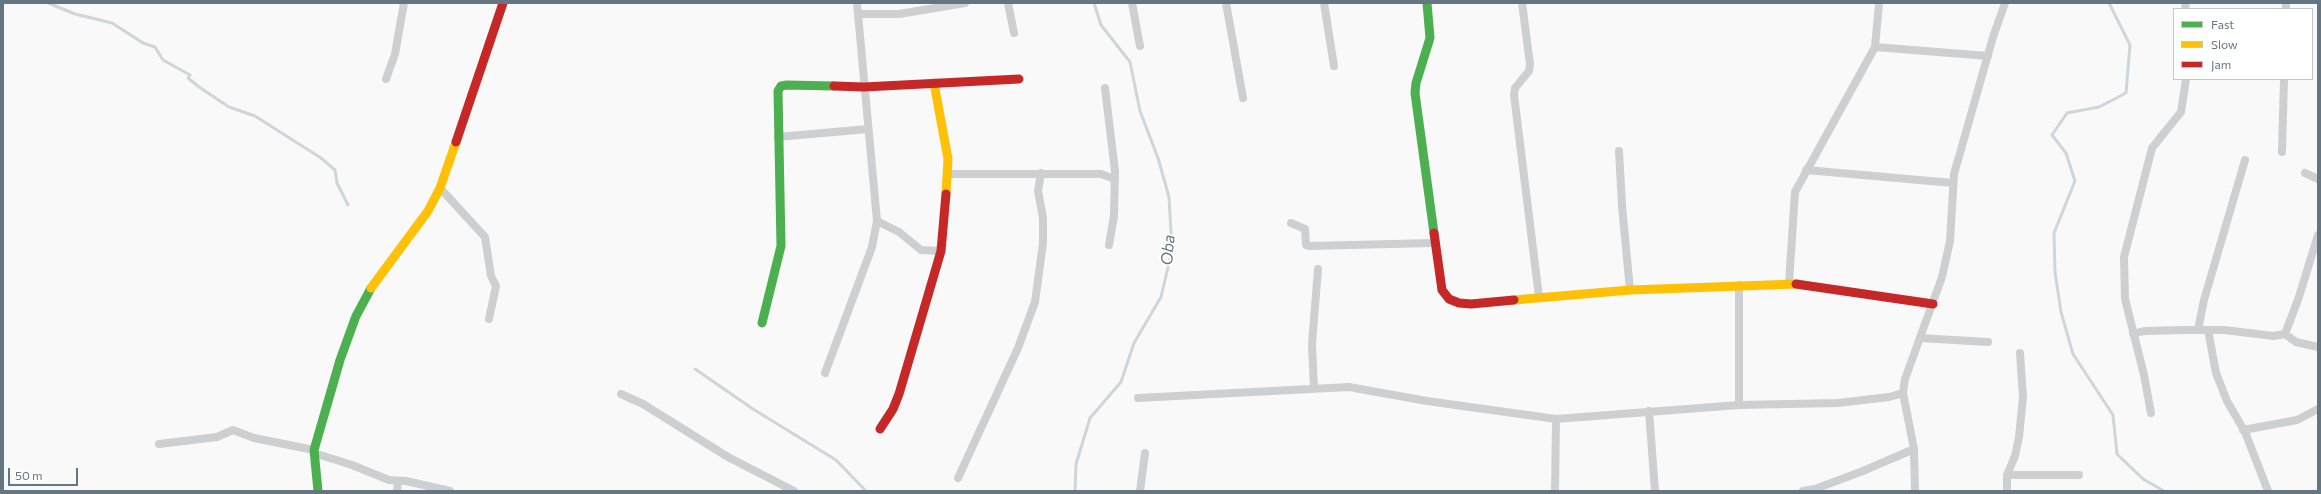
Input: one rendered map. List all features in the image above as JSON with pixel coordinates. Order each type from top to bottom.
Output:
[{"type":"street","points":[[386,80],[396,54],[404,3]]},
{"type":"street","points":[[318,491],[314,451],[340,360],[356,316],[369,291],[413,234],[428,211],[440,188],[502,3]]},
{"type":"street","points":[[825,373],[872,247],[877,221],[857,3]]},
{"type":"street","points":[[858,14],[899,14],[965,3]]},
{"type":"street","points":[[1008,3],[1014,33]]},
{"type":"street","points":[[1132,3],[1140,46]]},
{"type":"street","points":[[1226,3],[1243,98]]},
{"type":"street","points":[[1324,3],[1334,66]]},
{"type":"street","points":[[1427,3],[1430,38],[1416,83],[1415,94],[1421,126],[1439,276],[1442,290],[1448,299],[1459,303],[1471,304],[1630,290],[1789,283],[1933,304]]},
{"type":"street","points":[[1522,3],[1530,64],[1529,71],[1515,88],[1514,94],[1539,297]]},
{"type":"street","points":[[1789,283],[1795,192],[1875,47],[1879,3]]},
{"type":"street","points":[[1914,491],[1914,449],[1904,393],[1905,379],[1942,278],[1950,241],[1953,183],[1988,56],[2005,3]]},
{"type":"street","points":[[1875,47],[1988,56]]},
{"type":"street","points":[[762,324],[780,246],[778,91],[781,86],[864,87],[1019,79]]},
{"type":"street","points":[[2151,413],[2144,375],[2125,299],[2124,257],[2152,148],[2181,112],[2186,92],[2186,80]]},
{"type":"street","points":[[2282,152],[2284,80]]},
{"type":"street","points":[[880,429],[893,409],[899,394],[941,251],[948,159],[934,83]]},
{"type":"street","points":[[1105,88],[1115,179],[1114,216],[1109,244]]},
{"type":"street","points":[[778,137],[868,129]]},
{"type":"street","points":[[1619,151],[1622,206],[1630,290]]},
{"type":"street","points":[[2198,330],[2204,300],[2245,160]]},
{"type":"street","points":[[1806,170],[1953,183]]},
{"type":"street","points":[[958,478],[1018,348],[1035,302],[1043,243],[1043,218],[1038,191],[1041,173]]},
{"type":"street","points":[[2305,173],[2318,179]]},
{"type":"street","points":[[948,174],[1101,174],[1115,179]]},
{"type":"street","points":[[440,188],[485,237],[491,276],[496,286],[489,319]]},
{"type":"street","points":[[877,221],[899,232],[921,250],[941,251]]},
{"type":"street","points":[[1291,223],[1305,229],[1306,245],[1309,246],[1434,243]]},
{"type":"street","points":[[2285,334],[2299,297],[2318,235]]},
{"type":"street","points":[[1314,388],[1312,344],[1318,269]]},
{"type":"street","points":[[1739,285],[1739,405]]},
{"type":"street","points":[[2133,334],[2144,331],[2198,330],[2274,336],[2285,334],[2296,342],[2318,347]]},
{"type":"street","points":[[2208,330],[2216,373],[2227,401],[2244,430],[2268,491]]},
{"type":"street","points":[[1920,338],[1988,342]]},
{"type":"street","points":[[2006,491],[2007,476],[2015,456],[2019,437],[2023,397],[2020,353]]},
{"type":"street","points":[[1138,398],[1215,396],[1314,388],[1349,387],[1465,407],[1556,419],[1739,405],[1838,403],[1889,397],[1904,393]]},
{"type":"street","points":[[621,394],[643,404],[728,457],[794,491]]},
{"type":"street","points":[[2244,430],[2297,420],[2318,409]]},
{"type":"street","points":[[1649,411],[1655,491]]},
{"type":"street","points":[[1555,491],[1554,442],[1556,419]]},
{"type":"street","points":[[159,444],[217,437],[233,430],[254,438],[314,451],[389,480],[450,491]]},
{"type":"street","points":[[1803,491],[1815,490],[1914,449]]},
{"type":"street","points":[[1140,491],[1145,453]]},
{"type":"street","points":[[2007,476],[2079,475]]},
{"type":"street","points":[[397,491],[398,481]]},
{"type":"waterway","points":[[48,3],[75,14],[112,23],[143,43],[155,47],[163,60],[190,75],[188,78],[199,87],[229,107],[255,116],[321,158],[335,170],[337,183],[348,205]]},
{"type":"waterway","name":"Oba","points":[[1075,491],[1076,464],[1090,418],[1121,382],[1134,343],[1161,297],[1172,250],[1169,197],[1158,158],[1140,111],[1130,62],[1101,25],[1094,3]]},
{"type":"waterway","points":[[2109,3],[2130,45],[2126,93],[2099,107],[2067,113],[2052,135],[2066,153],[2075,181],[2054,233],[2055,272],[2061,312],[2073,354],[2113,415],[2117,454],[2143,479],[2164,491]]},
{"type":"waterway","points":[[695,369],[753,409],[836,460],[866,491]]},
{"type":"traffic: fast","points":[[1427,3],[1430,38],[1416,83],[1415,93],[1434,233]]},
{"type":"traffic: fast","points":[[762,323],[781,246],[778,91],[781,86],[787,85],[834,86]]},
{"type":"traffic: fast","points":[[318,491],[314,450],[340,360],[356,316],[371,288]]},
{"type":"traffic: slow","points":[[934,83],[948,159],[946,194]]},
{"type":"traffic: slow","points":[[371,288],[428,211],[440,188],[456,142]]},
{"type":"traffic: slow","points":[[1514,300],[1630,290],[1796,284]]},
{"type":"traffic: jam","points":[[456,142],[503,3]]},
{"type":"traffic: jam","points":[[834,86],[864,87],[1019,79]]},
{"type":"traffic: jam","points":[[880,429],[893,409],[899,394],[941,251],[946,194]]},
{"type":"traffic: jam","points":[[1434,233],[1442,290],[1449,299],[1459,303],[1471,304],[1514,300]]},
{"type":"traffic: jam","points":[[1796,284],[1933,304]]}]
